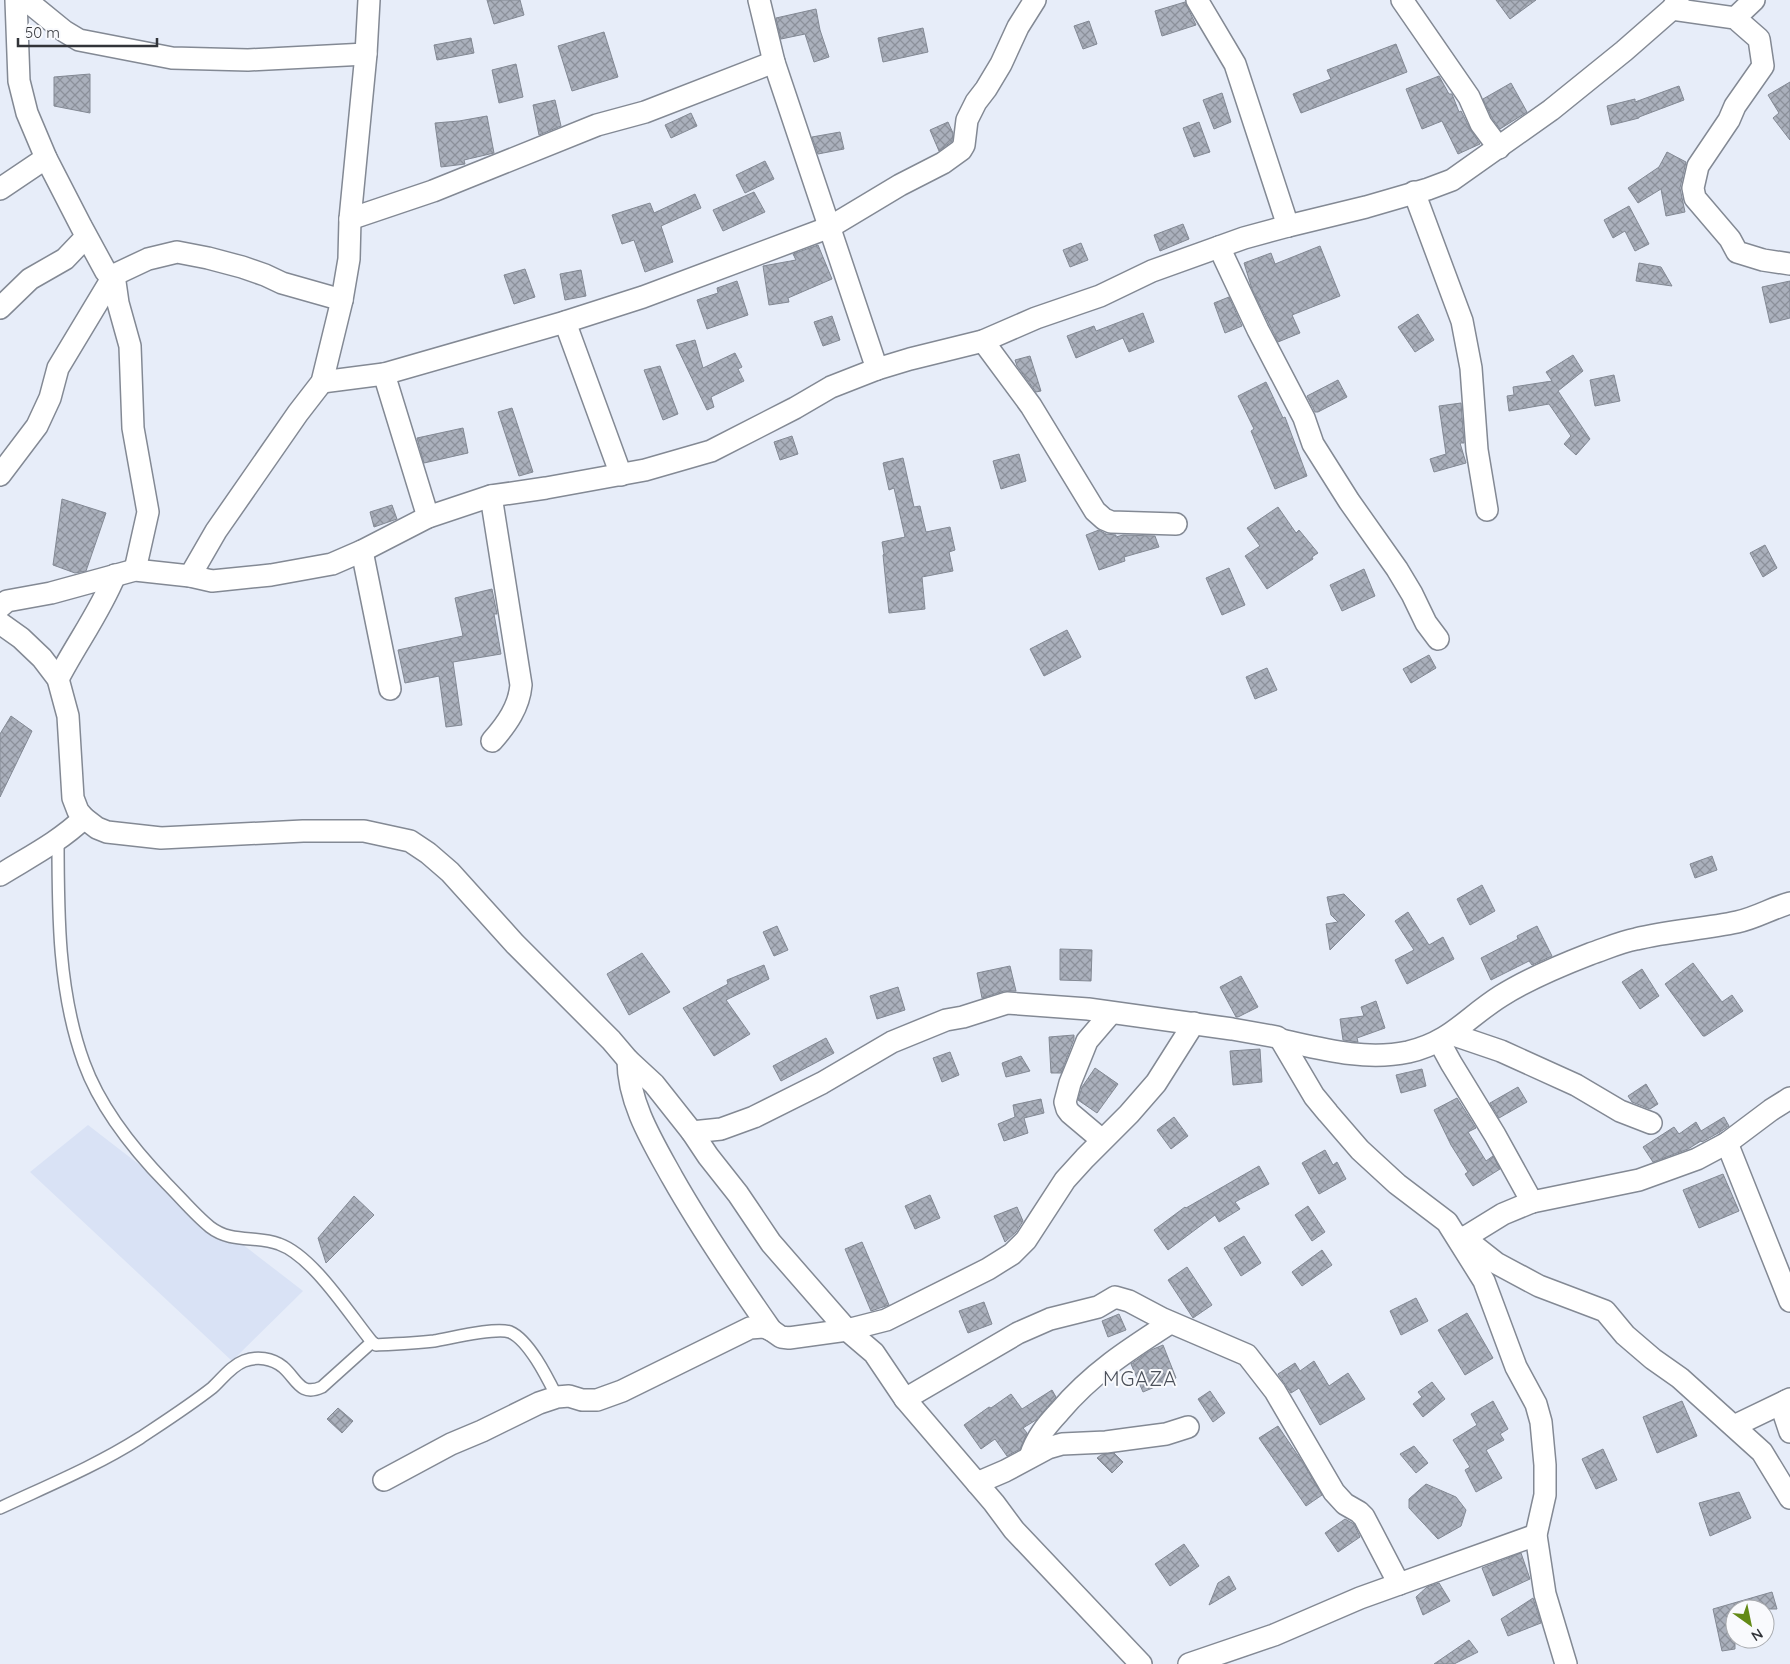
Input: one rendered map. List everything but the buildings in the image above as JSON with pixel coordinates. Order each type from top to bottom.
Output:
[{"type":"street","points":[[190,576],[216,531],[288,426],[322,382],[342,300],[349,259],[350,219],[366,54],[369,0]]},
{"type":"street","points":[[759,0],[774,62],[877,368]]},
{"type":"street","points":[[322,382],[384,374],[565,322],[643,297],[830,228],[900,185],[943,163],[961,150],[964,145],[967,120],[1000,64],[1018,26],[1035,0]]},
{"type":"street","points":[[1197,0],[1235,64],[1288,226]]},
{"type":"street","points":[[1402,0],[1468,97],[1481,124],[1499,148]]},
{"type":"street","points":[[1735,18],[1754,0]]},
{"type":"street","points":[[0,607],[7,601],[51,593],[125,573],[190,576],[212,581],[332,564],[428,518],[491,496],[621,475],[711,451],[796,408],[831,387],[877,368],[983,341],[1036,318],[1100,296],[1152,271],[1219,247],[1288,226],[1366,207],[1452,180],[1551,110],[1624,51],[1675,4],[1735,18],[1759,39],[1763,66],[1735,106],[1729,120],[1698,166],[1693,188],[1695,198],[1730,239],[1737,252],[1763,260],[1790,264]]},
{"type":"street","points":[[114,276],[106,272],[86,237],[46,158],[27,113],[22,94],[15,6],[79,40],[172,58],[248,60],[366,54]]},
{"type":"street","points":[[350,219],[433,192],[597,125],[645,112],[774,62]]},
{"type":"street","points":[[0,189],[46,158]]},
{"type":"street","points":[[1414,192],[1462,321],[1471,368],[1478,450],[1487,510]]},
{"type":"street","points":[[0,308],[30,279],[64,259],[86,237]]},
{"type":"street","points":[[1219,247],[1258,330],[1304,418],[1312,444],[1397,569],[1426,623],[1438,639]]},
{"type":"street","points":[[0,475],[37,426],[50,398],[58,368],[114,276],[148,259],[177,252],[242,267],[282,283],[342,300]]},
{"type":"street","points":[[58,679],[106,597],[125,573],[148,512],[133,428],[130,346],[118,303],[114,276]]},
{"type":"street","points":[[565,322],[621,475]]},
{"type":"street","points":[[983,341],[1031,406],[1095,511],[1111,522],[1176,524]]},
{"type":"street","points":[[384,374],[428,518]]},
{"type":"street","points":[[491,496],[521,685],[520,698],[516,708],[492,741]]},
{"type":"street","points":[[362,551],[390,689]]},
{"type":"street","points":[[0,623],[21,638],[42,658],[58,679],[68,716],[73,798],[78,811],[97,828],[107,832],[161,838],[338,830],[364,831],[410,842],[428,853],[450,872],[515,944],[611,1040],[628,1060],[654,1084],[738,1194],[770,1243],[847,1330],[874,1353],[905,1399],[1040,1560],[1141,1664]]},
{"type":"street","points":[[0,875],[58,839],[84,818]]},
{"type":"street","points":[[692,1132],[721,1129],[754,1117],[822,1083],[892,1042],[946,1020],[963,1017],[1007,1003],[1088,1010],[1194,1023],[1259,1033],[1277,1037],[1281,1040],[1338,1052],[1374,1055],[1406,1052],[1445,1038],[1498,997],[1565,964],[1635,939],[1736,922],[1753,918],[1790,903]]},
{"type":"street","points":[[1102,1140],[1070,1113],[1065,1102],[1070,1083],[1087,1041],[1111,1013]]},
{"type":"street","points":[[628,1060],[632,1092],[650,1138],[693,1213],[772,1330],[780,1337],[789,1338],[847,1330],[886,1320],[988,1269],[1012,1254],[1026,1240],[1065,1180],[1129,1114],[1156,1083],[1194,1023]]},
{"type":"street","points":[[1445,1038],[1501,1052],[1576,1085],[1620,1111],[1651,1123]]},
{"type":"street","points":[[1445,1038],[1450,1062],[1495,1135],[1532,1202]]},
{"type":"street","points":[[1281,1040],[1314,1096],[1360,1150],[1398,1184],[1496,1263],[1539,1286],[1605,1311],[1625,1335],[1653,1359],[1680,1378],[1762,1452],[1789,1491]]},
{"type":"street","points":[[1464,1238],[1496,1218],[1532,1202],[1639,1180],[1697,1159],[1727,1143],[1790,1098]]},
{"type":"street","points":[[1727,1143],[1790,1301]]},
{"type":"street","points":[[1447,1222],[1484,1281],[1516,1367],[1536,1404],[1541,1422],[1545,1465],[1545,1495],[1536,1535],[1545,1594],[1566,1664]]},
{"type":"street","points":[[905,1399],[1018,1333],[1050,1319],[1098,1307],[1115,1297],[1129,1301],[1206,1339],[1239,1351],[1251,1359],[1285,1407],[1334,1492],[1345,1504],[1359,1512],[1367,1523],[1399,1584]]},
{"type":"street","points":[[1030,1457],[1034,1444],[1042,1432],[1096,1373],[1170,1322]]},
{"type":"street","points":[[384,1480],[451,1444],[539,1403],[557,1397],[569,1396],[582,1400],[597,1400],[622,1391],[750,1328],[764,1327],[772,1330]]},
{"type":"street","points":[[1734,1426],[1788,1400]]},
{"type":"street","points":[[1788,1400],[1784,1414],[1790,1432]]},
{"type":"street","points":[[977,1483],[1005,1471],[1048,1448],[1062,1444],[1106,1442],[1166,1434],[1188,1427]]},
{"type":"street","points":[[1189,1664],[1274,1635],[1360,1598],[1536,1535]]},
{"type":"lane","points":[[58,839],[59,938],[70,1015],[84,1064],[105,1107],[151,1168],[210,1227],[227,1236],[277,1243],[290,1248],[311,1267],[376,1345],[434,1341],[500,1331],[511,1333],[525,1344],[542,1367],[557,1397]]},
{"type":"lane","points":[[0,1508],[88,1468],[138,1439],[212,1387],[241,1362],[260,1358],[272,1361],[282,1367],[294,1382],[302,1388],[316,1390],[322,1387],[372,1342]]},
{"type":"shaded area","points":[[88,1125],[303,1291],[232,1361],[30,1172]]},
{"type":"district","name":"MGAZA","points":[[1140,1379]]}]
